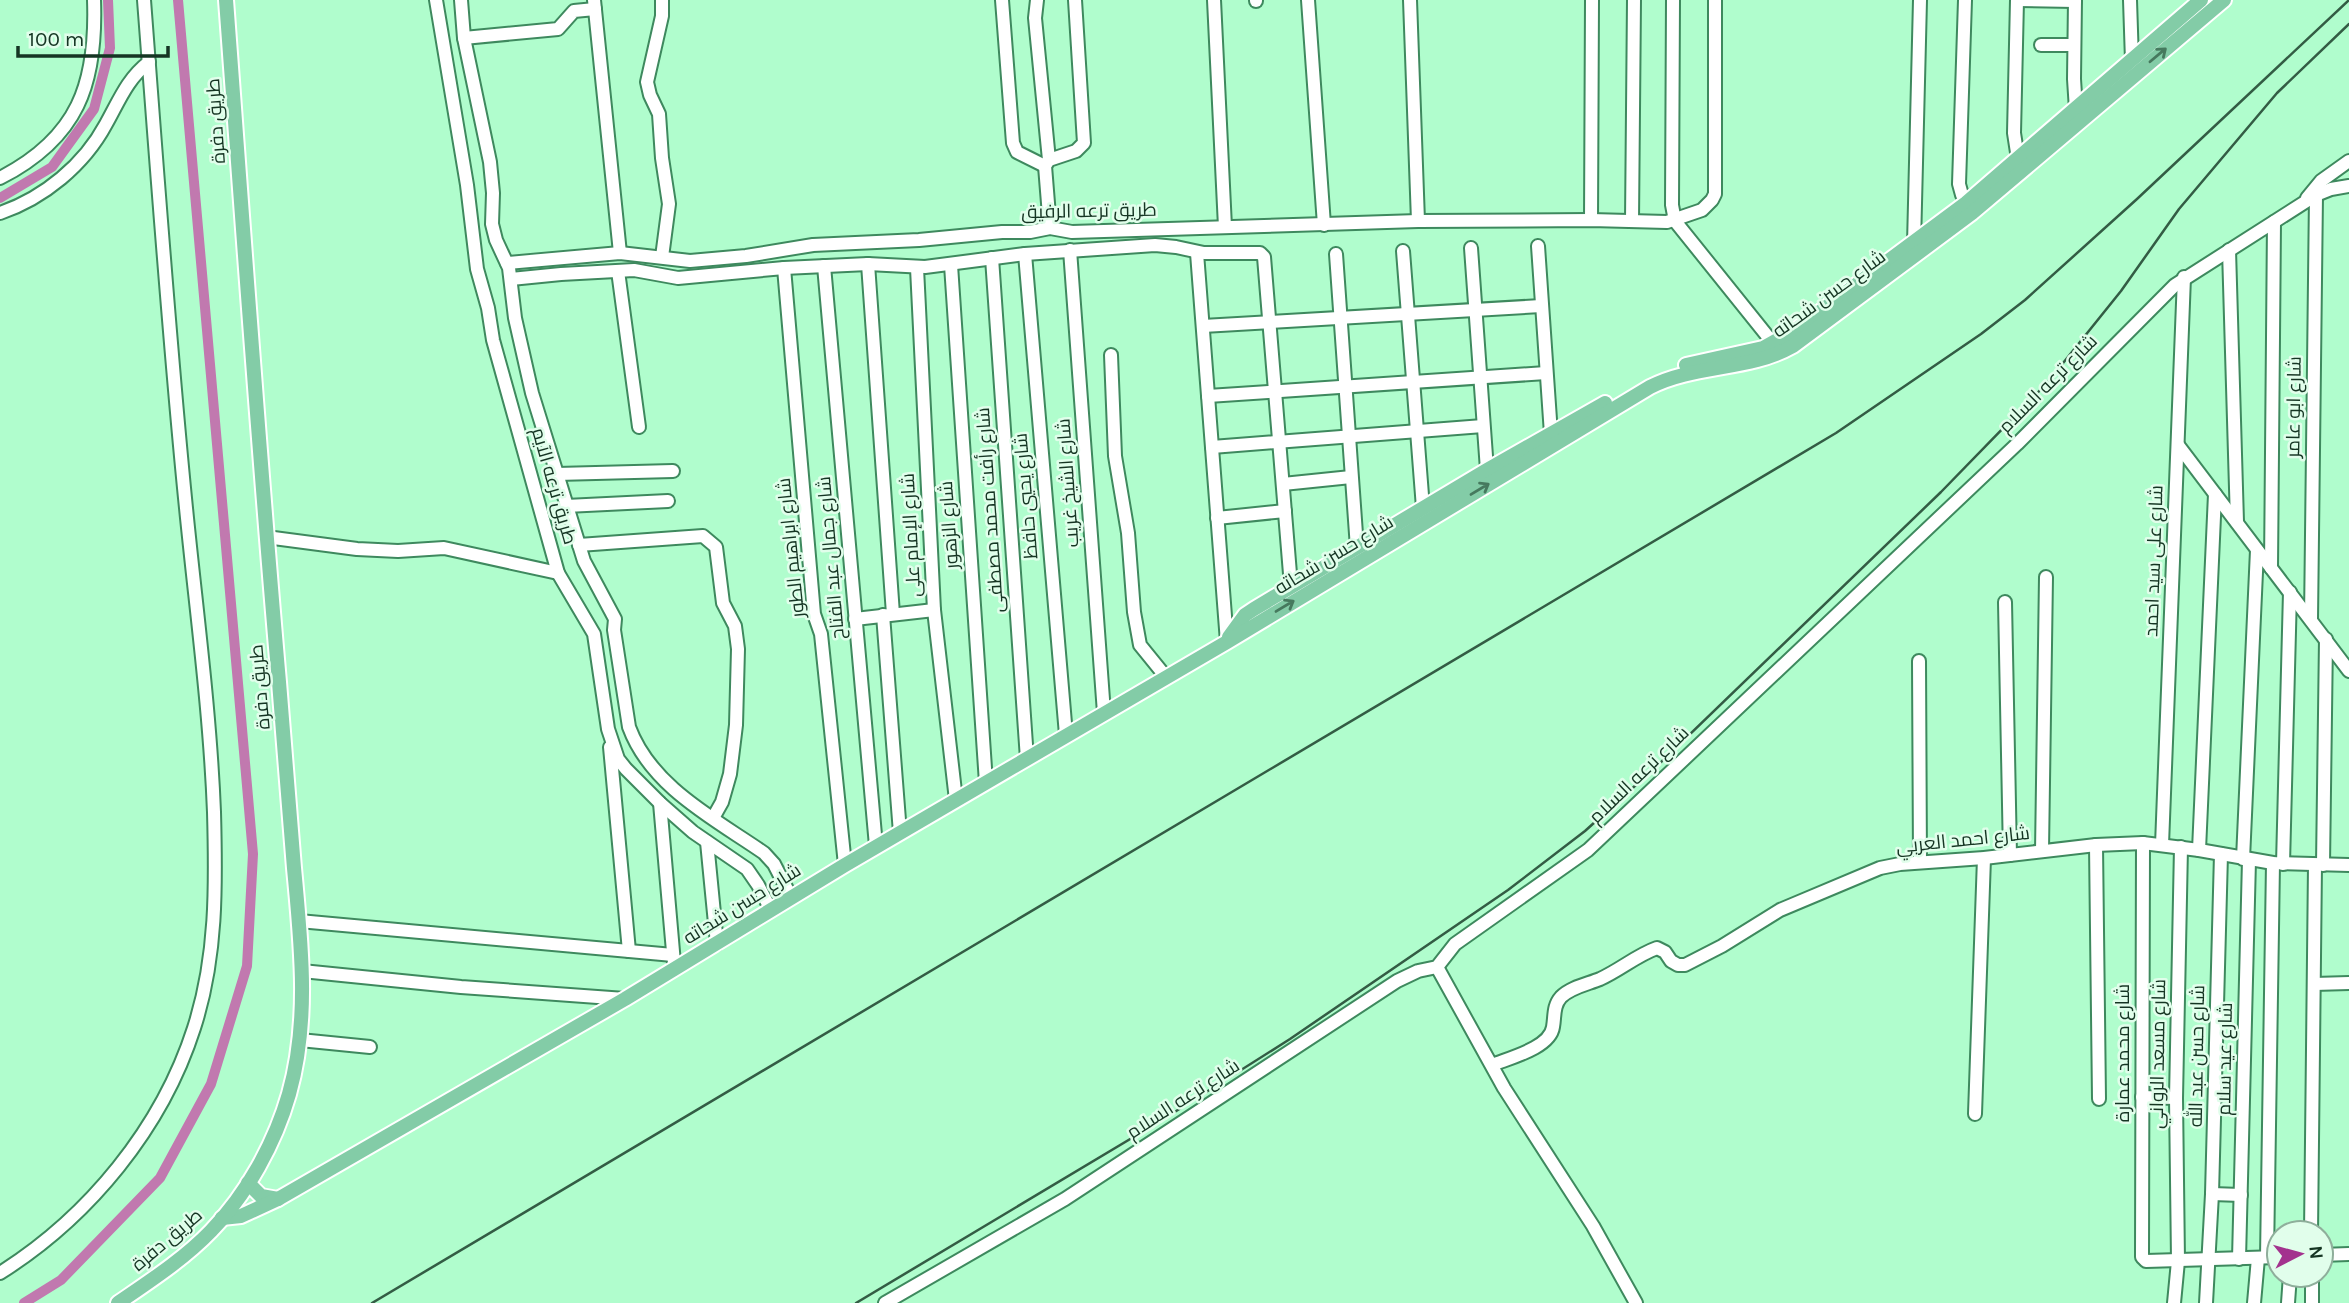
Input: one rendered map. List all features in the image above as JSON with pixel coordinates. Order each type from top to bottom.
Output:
[{"type":"main road","name":"طريق دفرة","points":[[118,1303],[198,1244],[248,1183],[269,1145],[285,1107],[296,1069],[300,1040],[302,971],[299,921],[266,537],[226,0]]},
{"type":"main road","name":"شارع حسن شحاته","points":[[222,1218],[241,1216],[278,1199],[625,999],[674,962],[717,944],[845,864],[1227,642],[1650,387],[1677,376],[1753,362],[1777,348],[1797,329],[1869,283],[1969,208],[2202,0]]},
{"type":"main road","name":"شارع حسن شحاته","points":[[1869,283],[1914,244],[1969,208],[2018,159],[2190,12],[2224,0]]},
{"type":"main road","name":"شارع حسن شحاته","points":[[1227,642],[1234,627],[1245,615],[1487,470],[1665,371],[1751,351],[1777,348]]},
{"type":"main road","points":[[248,1183],[261,1196],[278,1199]]},
{"type":"street","points":[[0,178],[19,169],[41,152],[62,132],[77,109],[93,62],[94,0]]},
{"type":"street","points":[[0,1273],[44,1242],[74,1214],[124,1159],[151,1121],[180,1066],[195,1026],[211,949],[216,869],[210,740],[184,491],[144,0]]},
{"type":"street","name":"طريق ترعه الآيم","points":[[436,0],[467,185],[477,269],[505,389],[558,573],[594,634],[612,746],[626,769],[660,803],[707,842],[747,869],[771,910]]},
{"type":"street","name":"طريق ترعه الآيم","points":[[461,0],[464,38],[488,151],[493,193],[492,224],[507,263],[515,318],[532,393],[583,561],[615,619],[614,630],[629,727],[647,761],[677,792],[764,853],[774,864],[791,897]]},
{"type":"street","points":[[662,0],[662,16],[647,82],[659,114],[668,204],[662,257]]},
{"type":"street","points":[[1002,0],[1013,143],[1017,152],[1047,163],[1076,151],[1084,143],[1075,0]]},
{"type":"street","points":[[1037,0],[1034,18],[1050,228]]},
{"type":"street","points":[[1214,0],[1225,227]]},
{"type":"street","points":[[1308,0],[1324,225]]},
{"type":"street","points":[[1410,0],[1418,221]]},
{"type":"street","points":[[1591,220],[1592,0]]},
{"type":"street","points":[[1632,221],[1634,0]]},
{"type":"street","points":[[1673,0],[1672,205],[1675,221],[1777,348]]},
{"type":"street","points":[[1675,221],[1702,210],[1715,194],[1715,0]]},
{"type":"street","points":[[1914,244],[1920,0]]},
{"type":"street","points":[[1965,0],[1959,184],[1969,208]]},
{"type":"street","points":[[2018,159],[2014,133],[2017,0],[2075,1],[2076,110]]},
{"type":"street","points":[[2130,0],[2132,61]]},
{"type":"street","points":[[464,38],[558,29],[574,11],[594,5],[620,253]]},
{"type":"street","points":[[2042,45],[2074,45]]},
{"type":"street","points":[[0,213],[45,191],[75,166],[100,135],[131,79],[149,62]]},
{"type":"street","points":[[2303,204],[2321,181],[2349,161]]},
{"type":"street","name":"شارع ترعه السلام","points":[[885,1303],[1065,1199],[1397,981],[1418,971],[1437,967],[1455,944],[1588,850],[2017,444],[2166,293],[2185,277],[2316,195],[2349,186]]},
{"type":"street","name":"شارع ابو عامر","points":[[2311,620],[2316,195]]},
{"type":"street","name":"طريق ترعه الرفيق","points":[[507,263],[620,253],[690,261],[732,258],[813,245],[919,240],[1030,232],[1050,228],[1072,232],[1418,221],[1675,221]]},
{"type":"street","points":[[2271,568],[2274,222]]},
{"type":"street","name":"طريق ترعه الرفيق","points":[[510,279],[634,270],[678,278],[784,268],[868,264],[917,268],[1025,254],[1162,245],[1197,253],[1260,253],[1264,257],[1270,322]]},
{"type":"street","points":[[1538,246],[1551,434]]},
{"type":"street","points":[[1471,248],[1487,470]]},
{"type":"street","name":"شارع الشيخ غريب","points":[[1070,250],[1104,713]]},
{"type":"street","points":[[2229,250],[2237,523]]},
{"type":"street","points":[[1403,251],[1423,508]]},
{"type":"street","points":[[1197,253],[1227,642]]},
{"type":"street","name":"شارع يحيي حافظ","points":[[1025,254],[1066,735]]},
{"type":"street","points":[[1336,254],[1357,548]]},
{"type":"street","name":"شارع رأفت محمد مصطفى","points":[[992,258],[1027,759]]},
{"type":"street","points":[[868,264],[900,833]]},
{"type":"street","name":"شارع الزهور","points":[[951,265],[986,783]]},
{"type":"street","name":"شارع جمال عبد الفتاح","points":[[824,266],[876,846]]},
{"type":"street","name":"شارع ابراهيم الطور","points":[[784,268],[814,614],[821,634],[845,864]]},
{"type":"street","name":"شارع الإمام على","points":[[917,268],[934,610],[956,800]]},
{"type":"street","points":[[618,271],[639,427]]},
{"type":"street","name":"شارع على سيد احمد","points":[[2162,845],[2185,277]]},
{"type":"street","points":[[1203,326],[1541,306]]},
{"type":"street","points":[[1270,322],[1292,586]]},
{"type":"street","points":[[1111,355],[1115,456],[1128,533],[1134,612],[1140,645],[1167,677]]},
{"type":"street","points":[[1208,396],[1546,373]]},
{"type":"street","points":[[1212,447],[1483,426]]},
{"type":"street","points":[[2178,445],[2349,671]]},
{"type":"street","points":[[557,474],[673,471]]},
{"type":"street","points":[[1283,484],[1351,477]]},
{"type":"street","points":[[2199,850],[2215,494]]},
{"type":"street","points":[[566,506],[668,501]]},
{"type":"street","points":[[1217,518],[1285,511]]},
{"type":"street","points":[[579,545],[703,536],[716,547],[723,603],[735,626],[738,649],[736,725],[730,774],[723,802],[713,818]]},
{"type":"street","points":[[266,537],[357,549],[398,551],[444,548],[558,573]]},
{"type":"street","name":"شارع عيد سلام","points":[[2239,1259],[2246,860],[2257,550]]},
{"type":"street","points":[[2042,851],[2046,577]]},
{"type":"street","points":[[2269,1219],[2278,864],[2290,593]]},
{"type":"street","points":[[2005,602],[2010,855]]},
{"type":"street","points":[[855,618],[934,610]]},
{"type":"street","points":[[2311,1219],[2314,984],[2326,639]]},
{"type":"street","points":[[1919,661],[1920,862]]},
{"type":"street","points":[[608,729],[629,951]]},
{"type":"street","points":[[299,921],[629,951],[674,962],[660,803]]},
{"type":"street","points":[[707,842],[717,944]]},
{"type":"street","name":"شارع احمد العربي","points":[[1492,1065],[1542,1044],[1549,1038],[1553,1030],[1555,1006],[1560,998],[1612,973],[1648,951],[1657,948],[1665,952],[1671,961],[1685,965],[1803,899],[1880,868],[2096,845],[2143,843],[2278,864],[2349,865]]},
{"type":"street","name":"شارع محمد عمارة","points":[[2143,843],[2142,1257],[2146,1261],[2178,1261]]},
{"type":"street","points":[[2096,845],[2099,1099]]},
{"type":"street","name":"شارع مسعد الرواني","points":[[2174,1303],[2178,1261],[2176,1098],[2181,847]]},
{"type":"street","name":"شارع حسن عبد الله","points":[[2206,1303],[2212,1194],[2221,854]]},
{"type":"street","points":[[1975,1114],[1984,859]]},
{"type":"street","points":[[1437,967],[1492,1065],[1593,1226],[1636,1303]]},
{"type":"street","points":[[302,971],[461,987],[625,999]]},
{"type":"street","points":[[2314,984],[2349,983]]},
{"type":"street","points":[[300,1040],[370,1047]]},
{"type":"street","points":[[2142,1097],[2176,1098]]},
{"type":"street","points":[[2212,1194],[2241,1195]]},
{"type":"street","points":[[2178,1261],[2265,1257]]},
{"type":"street","points":[[2254,1303],[2265,1267]]},
{"type":"waterway","points":[[0,198],[52,167],[94,109],[110,48],[108,0]]},
{"type":"waterway","points":[[24,1303],[61,1280],[160,1178],[211,1084],[247,966],[253,854],[178,0]]},
{"type":"railway","points":[[372,1303],[1836,433],[1981,334],[2025,300],[2349,0]]},
{"type":"railway","points":[[856,1303],[1162,1120],[1290,1039],[1508,890],[1585,831],[1657,766],[1941,492],[2047,383],[2121,291],[2179,209],[2277,93],[2349,24]]}]
